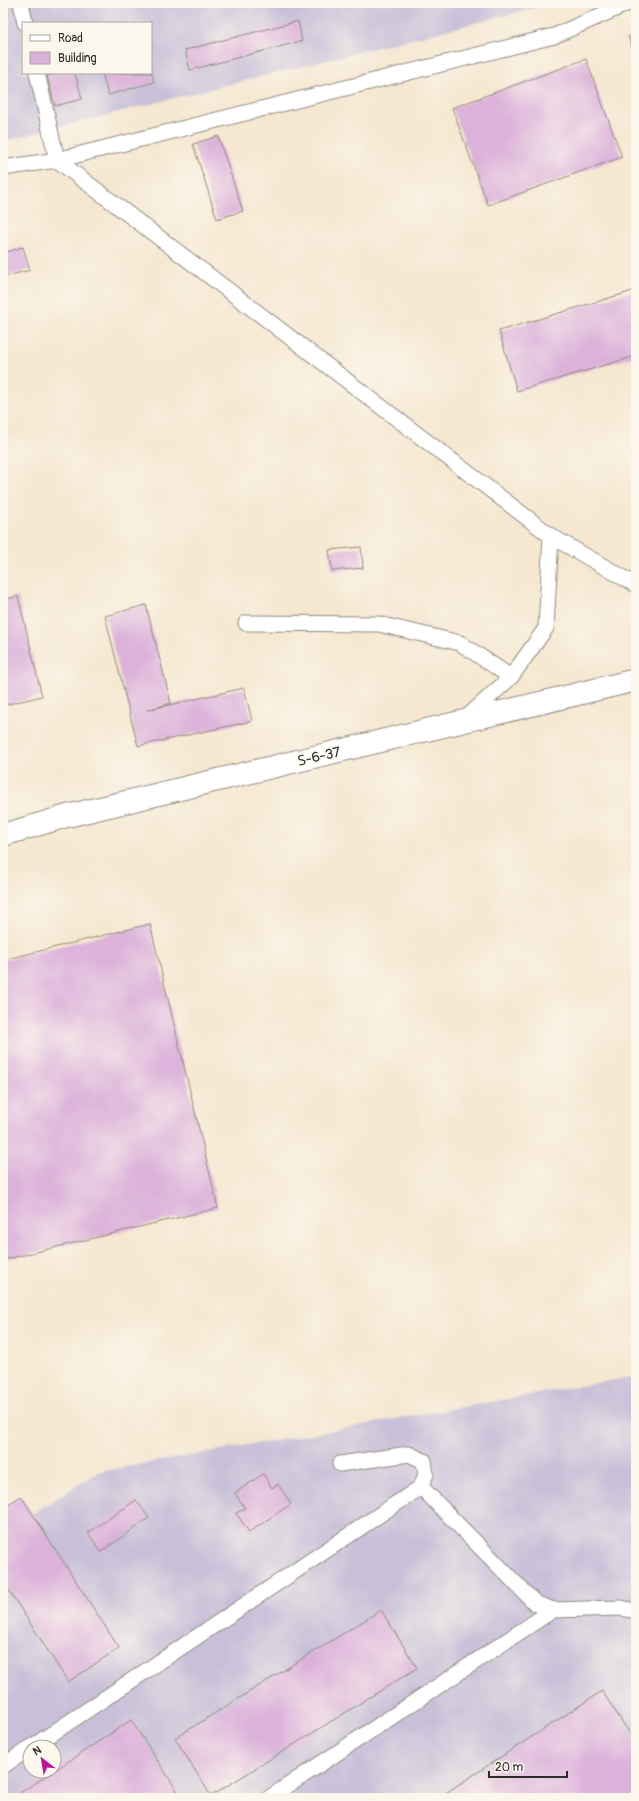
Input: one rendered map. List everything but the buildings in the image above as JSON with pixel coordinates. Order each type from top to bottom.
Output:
[{"type":"main road","name":"Տ-6-37","points":[[3,835],[67,816],[636,680]]},
{"type":"lane","points":[[21,3],[25,22]]},
{"type":"lane","points":[[3,168],[57,160],[554,36],[629,3]]},
{"type":"lane","points":[[37,74],[57,160],[551,536],[636,586]]},
{"type":"lane","points":[[461,722],[511,678],[546,628],[551,536]]},
{"type":"lane","points":[[246,623],[379,624],[460,643],[511,678]]},
{"type":"lane","points":[[44,1739],[421,1487],[426,1474],[424,1461],[409,1454],[340,1464]]},
{"type":"lane","points":[[421,1487],[535,1603],[553,1610],[621,1608],[636,1611]]},
{"type":"lane","points":[[269,1798],[553,1610]]},
{"type":"lane","points":[[3,1766],[22,1754]]},
{"type":"shaded area","points":[[3,3],[555,3],[3,141]]},
{"type":"shaded area","points":[[636,1376],[636,1798],[3,1798],[3,1532],[98,1472]]}]
